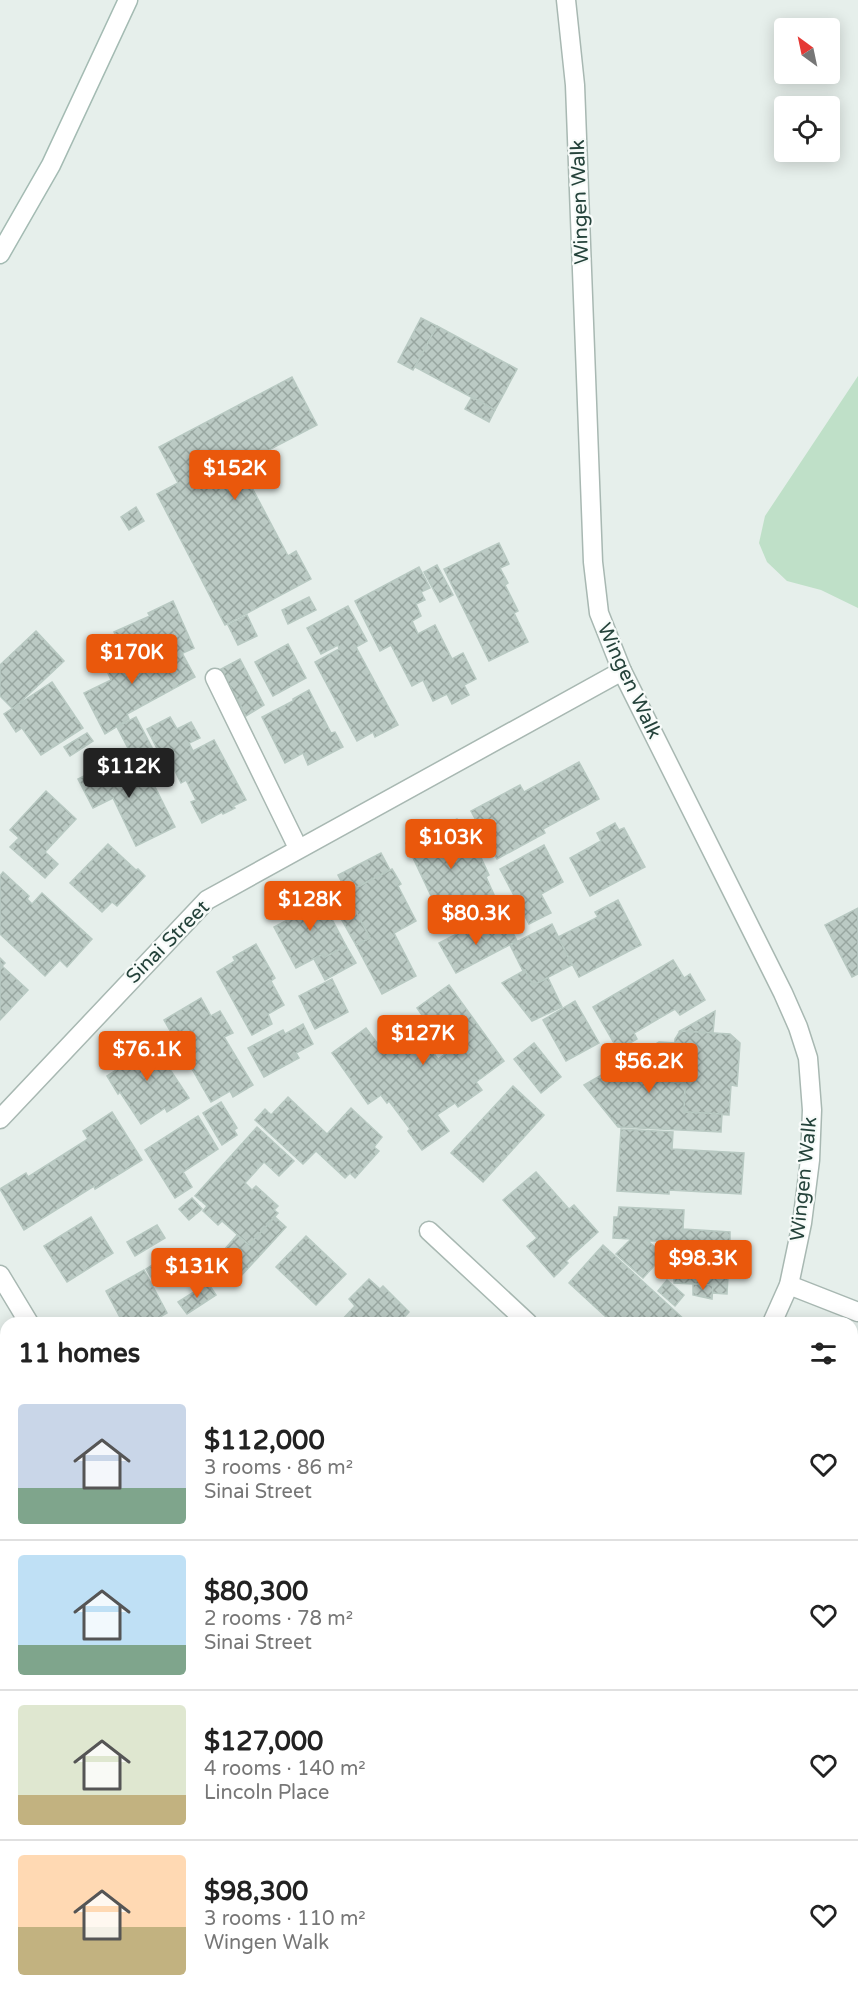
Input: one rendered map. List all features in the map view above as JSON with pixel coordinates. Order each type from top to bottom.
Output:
[{"type":"street","points":[[0,254],[51,165],[128,0]]},
{"type":"street","name":"Wingen Walk","points":[[567,0],[575,85],[593,561],[599,614],[622,671],[783,993],[808,1058],[812,1110],[810,1160],[802,1223],[789,1285],[775,1317]]},
{"type":"street","name":"Sinai Street","points":[[0,1119],[207,900],[622,671]]},
{"type":"street","points":[[215,678],[298,848]]},
{"type":"street","points":[[429,1231],[522,1317]]},
{"type":"street","points":[[0,1275],[25,1317]]},
{"type":"street","points":[[789,1285],[858,1312]]},
{"type":"green space","points":[[858,376],[858,608],[821,590],[787,581],[767,562],[759,543],[765,516]]},
{"type":"building","points":[[421,318],[437,326],[413,370],[398,362]]},
{"type":"building","points":[[437,326],[517,369],[495,410],[415,367]]},
{"type":"building","points":[[292,377],[317,425],[240,465],[288,556],[296,551],[311,579],[225,625],[157,494],[178,483],[159,447]]},
{"type":"building","points":[[472,397],[495,410],[489,422],[465,409]]},
{"type":"building","points":[[136,507],[144,521],[129,530],[121,517]]},
{"type":"building","points":[[499,543],[509,564],[500,568],[508,583],[505,585],[518,611],[514,613],[528,642],[489,661],[444,569]]},
{"type":"building","points":[[437,565],[453,595],[440,602],[424,572]]},
{"type":"building","points":[[419,567],[430,588],[421,592],[425,600],[416,604],[421,616],[412,621],[418,634],[435,625],[452,659],[463,653],[476,679],[464,685],[469,695],[452,704],[447,694],[433,701],[423,680],[412,686],[391,645],[380,651],[355,601]]},
{"type":"building","points":[[309,597],[316,610],[288,624],[282,610]]},
{"type":"building","points":[[173,601],[194,648],[133,675],[114,632],[150,616],[148,613]]},
{"type":"building","points":[[348,606],[367,641],[356,647],[398,725],[375,737],[373,732],[357,741],[315,662],[339,649],[338,645],[321,654],[307,628]]},
{"type":"building","points":[[247,615],[257,636],[238,645],[228,625]]},
{"type":"building","points":[[36,631],[64,661],[13,709],[0,696],[0,665]]},
{"type":"building","points":[[116,637],[133,675],[182,653],[195,677],[127,714],[129,719],[105,734],[84,693],[111,680],[96,646]]},
{"type":"building","points":[[288,644],[306,678],[273,696],[255,662]]},
{"type":"building","points":[[240,659],[264,705],[246,716],[221,669]]},
{"type":"building","points":[[52,682],[83,728],[41,755],[22,728],[16,732],[4,714]]},
{"type":"building","points":[[309,690],[331,733],[335,732],[343,747],[308,765],[303,753],[285,763],[262,717]]},
{"type":"building","points":[[136,717],[160,763],[141,773],[117,727]]},
{"type":"building","points":[[170,717],[177,729],[191,722],[200,738],[189,743],[193,751],[214,740],[246,800],[233,806],[235,808],[202,823],[191,802],[196,800],[186,780],[181,783],[172,765],[167,768],[147,729]]},
{"type":"building","points":[[87,733],[93,741],[70,756],[64,747]]},
{"type":"building","points":[[124,755],[138,783],[150,777],[175,827],[136,846],[113,798],[93,808],[78,779]]},
{"type":"building","points":[[579,762],[599,799],[543,829],[545,833],[497,859],[471,811],[520,785],[524,792]]},
{"type":"building","points":[[46,791],[76,819],[45,852],[58,864],[45,878],[10,847],[19,838],[10,830]]},
{"type":"building","points":[[457,819],[473,851],[477,849],[489,875],[486,877],[495,897],[443,921],[406,843]]},
{"type":"building","points":[[615,823],[619,830],[624,828],[645,867],[590,896],[570,858],[601,841],[597,833]]},
{"type":"building","points":[[108,844],[145,876],[117,906],[112,902],[102,912],[70,883]]},
{"type":"building","points":[[544,845],[563,882],[541,894],[551,913],[529,924],[500,869]]},
{"type":"building","points":[[381,853],[390,870],[347,892],[338,875]]},
{"type":"building","points":[[392,869],[401,884],[398,886],[416,921],[394,933],[416,976],[382,994],[356,945],[370,938],[344,894]]},
{"type":"building","points":[[3,872],[29,896],[27,899],[32,904],[42,893],[92,939],[67,967],[60,960],[45,976],[0,934],[0,876]]},
{"type":"building","points":[[320,891],[327,904],[325,906],[346,946],[325,957],[323,954],[296,968],[274,927],[295,916],[290,908]]},
{"type":"building","points":[[344,894],[370,938],[356,945],[331,901]]},
{"type":"building","points":[[618,900],[641,945],[579,977],[558,937],[598,917],[595,912]]},
{"type":"building","points":[[858,908],[858,974],[852,977],[825,925]]},
{"type":"building","points":[[507,921],[517,941],[456,973],[439,943],[468,928],[474,939]]},
{"type":"building","points":[[552,924],[572,965],[533,985],[510,945]]},
{"type":"building","points":[[256,944],[275,978],[271,981],[284,1005],[268,1014],[272,1024],[252,1035],[217,972],[235,961],[233,957]]},
{"type":"building","points":[[346,946],[356,963],[325,980],[314,959],[323,954],[325,957]]},
{"type":"building","points":[[0,958],[5,963],[2,966],[28,990],[0,1020]]},
{"type":"building","points":[[673,960],[684,978],[690,974],[705,1000],[680,1015],[675,1009],[634,1033],[637,1039],[618,1050],[593,1007]]},
{"type":"building","points":[[525,970],[533,985],[548,978],[562,1007],[532,1021],[502,983]]},
{"type":"building","points":[[332,979],[348,1012],[315,1029],[299,996]]},
{"type":"building","points":[[449,985],[504,1061],[476,1082],[482,1090],[458,1107],[455,1103],[437,1115],[449,1131],[422,1150],[389,1101],[387,1103],[381,1095],[368,1104],[332,1053],[366,1028],[380,1047],[412,1024],[438,1059],[448,1052],[417,1008]]},
{"type":"building","points":[[201,998],[211,1016],[220,1011],[233,1033],[224,1037],[253,1085],[233,1097],[230,1091],[211,1102],[164,1020]]},
{"type":"building","points":[[575,1001],[599,1043],[566,1061],[543,1020]]},
{"type":"building","points":[[715,1011],[713,1033],[680,1031]]},
{"type":"building","points":[[303,1024],[313,1044],[296,1053],[299,1058],[264,1077],[248,1048],[283,1030],[285,1034]]},
{"type":"building","points":[[680,1031],[730,1034],[740,1043],[737,1086],[731,1085],[729,1115],[684,1112],[685,1083],[672,1082],[675,1039]]},
{"type":"building","points":[[146,1039],[149,1043],[151,1041],[189,1098],[167,1112],[165,1108],[141,1124],[107,1076],[119,1068],[117,1064],[130,1055],[127,1051]]},
{"type":"building","points":[[659,1042],[675,1043],[672,1082],[685,1083],[684,1112],[722,1114],[721,1132],[618,1127],[584,1085]]},
{"type":"building","points":[[534,1043],[561,1077],[541,1093],[514,1059]]},
{"type":"building","points":[[513,1086],[544,1115],[483,1182],[451,1153]]},
{"type":"building","points":[[288,1097],[327,1134],[351,1108],[382,1137],[374,1147],[379,1151],[355,1178],[350,1173],[345,1178],[316,1151],[303,1164],[255,1120],[265,1109],[271,1115]]},
{"type":"building","points":[[221,1102],[237,1128],[234,1130],[237,1135],[222,1145],[203,1113]]},
{"type":"building","points":[[112,1112],[142,1160],[95,1189],[94,1186],[24,1230],[0,1189],[26,1173],[28,1177],[88,1139],[83,1131]]},
{"type":"building","points":[[198,1116],[218,1149],[183,1172],[192,1187],[175,1198],[145,1150]]},
{"type":"building","points":[[257,1127],[294,1161],[279,1176],[264,1162],[245,1183],[252,1190],[256,1186],[278,1206],[274,1210],[278,1213],[249,1245],[222,1221],[218,1225],[203,1211],[207,1206],[195,1196]]},
{"type":"building","points":[[621,1129],[673,1132],[672,1149],[744,1153],[741,1194],[669,1190],[669,1194],[617,1191]]},
{"type":"building","points":[[536,1172],[569,1209],[574,1205],[598,1232],[566,1261],[568,1263],[554,1277],[527,1246],[537,1238],[503,1200]]},
{"type":"building","points":[[192,1198],[202,1209],[189,1220],[179,1209]]},
{"type":"building","points":[[619,1207],[684,1210],[683,1229],[730,1232],[730,1244],[736,1244],[735,1276],[728,1276],[727,1294],[712,1293],[713,1285],[674,1283],[675,1244],[662,1243],[663,1241],[648,1241],[664,1255],[643,1278],[616,1254],[631,1239],[613,1238],[614,1217],[618,1217]]},
{"type":"building","points":[[91,1217],[113,1253],[67,1282],[44,1246]]},
{"type":"building","points":[[275,1217],[286,1227],[240,1277],[218,1257],[237,1235],[249,1245]]},
{"type":"building","points":[[157,1225],[165,1238],[135,1256],[127,1242]]},
{"type":"building","points":[[306,1236],[346,1274],[316,1305],[276,1267]]},
{"type":"building","points":[[603,1245],[681,1317],[606,1317],[569,1283]]},
{"type":"building","points":[[160,1260],[168,1273],[154,1282],[146,1269]]},
{"type":"building","points":[[144,1270],[167,1313],[160,1317],[120,1317],[106,1291]]},
{"type":"building","points":[[369,1279],[380,1289],[383,1286],[409,1312],[404,1317],[345,1317],[355,1306],[349,1299]]},
{"type":"building","points":[[667,1280],[684,1295],[675,1306],[658,1291]]},
{"type":"building","points":[[208,1283],[216,1295],[187,1314],[178,1302]]},
{"type":"building","points":[[693,1284],[713,1285],[712,1299],[693,1295]]}]
